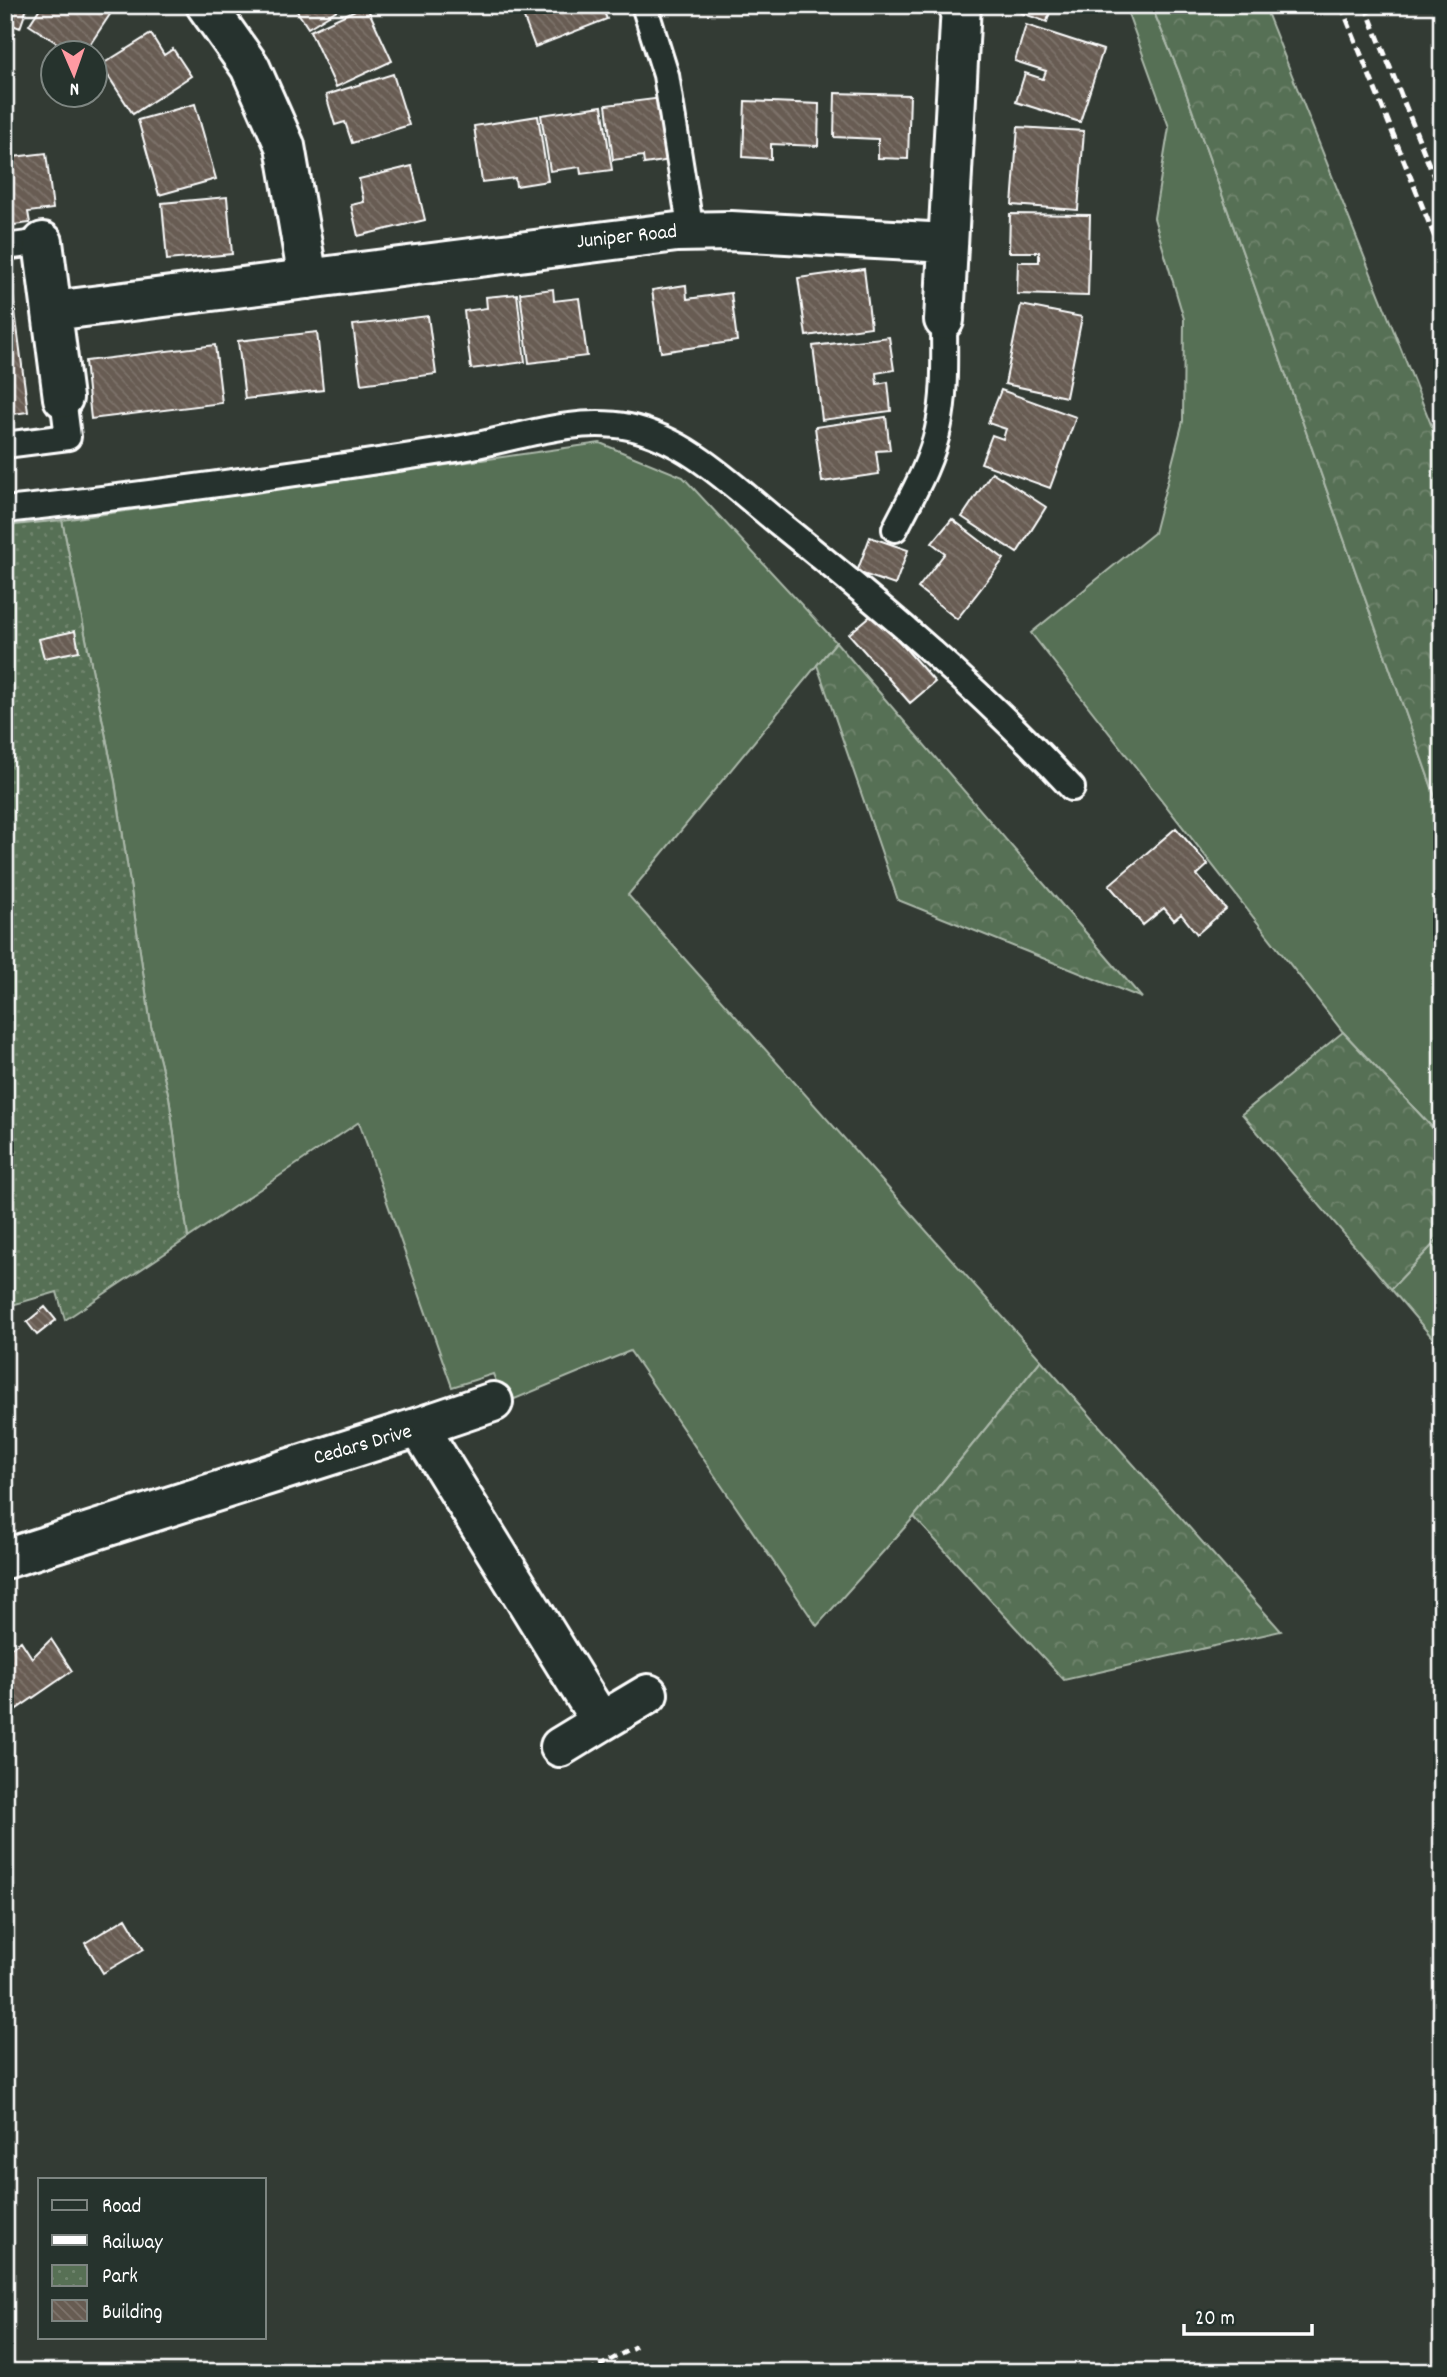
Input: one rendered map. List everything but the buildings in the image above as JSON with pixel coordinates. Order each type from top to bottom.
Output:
[{"type":"street","points":[[206,5],[250,67],[285,146],[308,279]]},
{"type":"street","points":[[944,320],[961,5]]},
{"type":"street","name":"Juniper Road","points":[[53,311],[620,238],[691,232],[947,243]]},
{"type":"street","points":[[43,242],[64,398]]},
{"type":"street","points":[[419,1427],[493,1402]]},
{"type":"street","name":"Cedars Drive","points":[[5,1559],[419,1427],[601,1722]]},
{"type":"street","points":[[560,1747],[648,1694]]},
{"type":"lane","points":[[644,5],[666,75],[691,232]]},
{"type":"lane","points":[[5,247],[43,242]]},
{"type":"lane","points":[[895,529],[922,478],[938,431],[944,386],[944,320]]},
{"type":"lane","points":[[5,445],[68,437],[64,398]]},
{"type":"lane","points":[[5,510],[171,492],[453,450],[527,434],[596,424],[627,427],[657,436],[702,460],[952,666],[1072,788]]},
{"type":"path","points":[[590,2372],[636,2346]]},
{"type":"green space","points":[[1125,5],[1151,5],[1178,70],[1442,816],[1442,1138],[1343,1032],[1031,633],[1154,533],[1183,421],[1184,319],[1154,218],[1169,127]]},
{"type":"green space","points":[[1151,5],[1264,5],[1442,452],[1442,816],[1178,70]]},
{"type":"green space","points":[[600,443],[683,477],[836,642],[628,895],[1041,1360],[914,1517],[817,1626],[630,1351],[505,1403],[493,1374],[452,1387],[359,1122],[188,1238],[169,1097],[151,1026],[115,782],[62,520]]},
{"type":"green space","points":[[62,520],[115,782],[151,1026],[169,1097],[188,1238],[65,1320],[57,1292],[5,1307],[5,526]]},
{"type":"green space","points":[[836,642],[1142,998],[898,900],[817,665]]},
{"type":"green space","points":[[1343,1032],[1442,1138],[1442,1235],[1391,1289],[1242,1114]]},
{"type":"green space","points":[[1442,1235],[1442,1349],[1391,1289]]},
{"type":"green space","points":[[1041,1360],[1281,1631],[1064,1680],[914,1517]]},
{"type":"railway","points":[[1341,5],[1442,255]]},
{"type":"railway","points":[[1365,5],[1442,197]]}]
